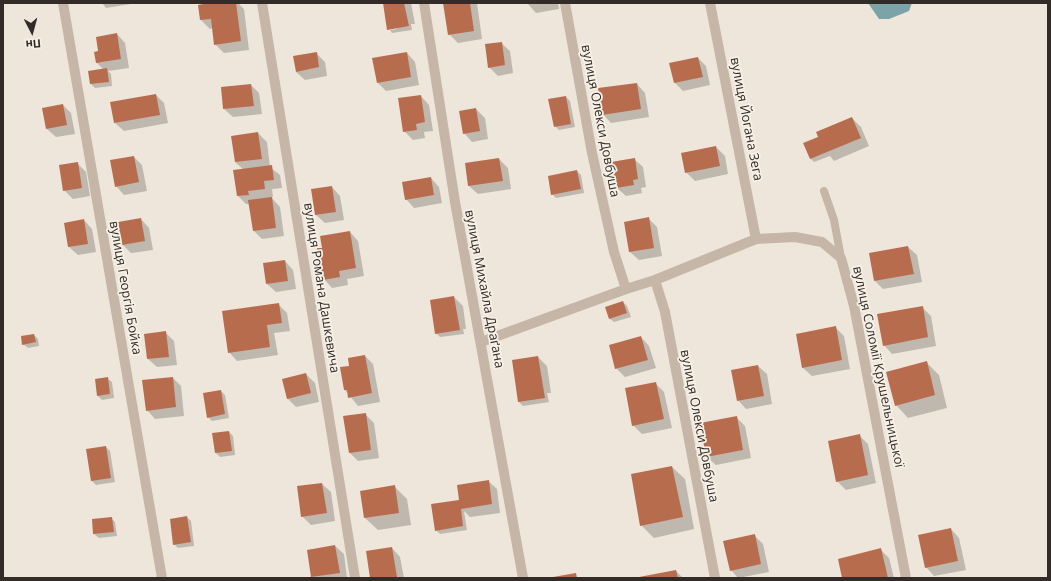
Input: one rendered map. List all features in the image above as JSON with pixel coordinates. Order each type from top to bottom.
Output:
[{"type":"street","name":"вулиця Георгія Бойка","points":[[63,3],[162,578]]},
{"type":"street","name":"вулиця Романа Дашкевича","points":[[262,3],[354,578]]},
{"type":"street","name":"вулиця Михайла Драґана","points":[[424,3],[455,202],[523,578]]},
{"type":"street","name":"вулиця Олекси Довбуша","points":[[566,3],[592,153],[614,252],[626,288]]},
{"type":"street","name":"вулиця Йогана Зега","points":[[710,3],[756,240]]},
{"type":"street","name":"вулиця Соломії Крушельницької","points":[[481,342],[626,288],[655,280],[756,240],[794,237],[822,242],[841,258],[854,306],[906,578]]},
{"type":"street","name":"вулиця Олекси Довбуша","points":[[655,280],[665,312],[715,578]]},
{"type":"lane","points":[[824,191],[834,220],[841,258]]},
{"type":"water","points":[[868,3],[912,3],[909,11],[889,19],[879,19]]},
{"type":"building","points":[[209,3],[236,3],[241,41],[214,45],[211,19],[200,20],[198,5]]},
{"type":"building","points":[[383,3],[404,3],[409,26],[387,30]]},
{"type":"building","points":[[443,3],[470,3],[474,31],[448,35]]},
{"type":"building","points":[[117,33],[121,59],[96,63],[94,52],[98,51],[96,37]]},
{"type":"building","points":[[502,42],[505,65],[488,68],[485,44]]},
{"type":"building","points":[[317,52],[319,67],[296,72],[293,56]]},
{"type":"building","points":[[407,52],[411,77],[377,83],[372,58]]},
{"type":"building","points":[[698,57],[703,77],[674,83],[669,63]]},
{"type":"building","points":[[107,68],[109,82],[90,84],[88,71]]},
{"type":"building","points":[[637,83],[641,109],[602,115],[598,88]]},
{"type":"building","points":[[251,84],[254,106],[223,109],[221,87]]},
{"type":"building","points":[[156,94],[160,115],[114,123],[110,102]]},
{"type":"building","points":[[421,95],[425,122],[416,124],[417,130],[403,132],[398,98]]},
{"type":"building","points":[[566,96],[571,124],[554,127],[548,99]]},
{"type":"building","points":[[63,104],[67,125],[46,129],[42,108]]},
{"type":"building","points":[[476,108],[480,131],[463,134],[459,111]]},
{"type":"building","points":[[852,117],[861,138],[810,159],[803,143],[818,137],[816,132]]},
{"type":"building","points":[[258,132],[262,159],[235,162],[231,136]]},
{"type":"building","points":[[716,146],[720,166],[685,173],[681,153]]},
{"type":"building","points":[[134,156],[139,182],[115,187],[110,160]]},
{"type":"building","points":[[499,158],[503,181],[468,186],[465,163]]},
{"type":"building","points":[[635,158],[638,179],[633,180],[634,185],[616,188],[611,162]]},
{"type":"building","points":[[78,162],[82,188],[63,191],[59,165]]},
{"type":"building","points":[[272,165],[274,180],[264,181],[265,189],[248,191],[249,195],[237,196],[233,170]]},
{"type":"building","points":[[577,170],[581,189],[551,195],[548,176]]},
{"type":"building","points":[[431,177],[434,195],[405,200],[402,182]]},
{"type":"building","points":[[332,186],[336,212],[315,215],[311,189]]},
{"type":"building","points":[[272,197],[276,228],[253,231],[248,200]]},
{"type":"building","points":[[649,217],[654,248],[629,252],[624,222]]},
{"type":"building","points":[[141,218],[145,241],[122,245],[118,222]]},
{"type":"building","points":[[84,219],[88,244],[68,247],[64,223]]},
{"type":"building","points":[[350,231],[356,268],[339,271],[340,277],[323,280],[317,248],[322,248],[320,236]]},
{"type":"building","points":[[908,246],[914,274],[874,281],[869,253]]},
{"type":"building","points":[[285,260],[288,281],[266,284],[263,263]]},
{"type":"building","points":[[454,296],[460,330],[435,334],[430,300]]},
{"type":"building","points":[[623,301],[627,313],[609,319],[605,307]]},
{"type":"building","points":[[279,303],[282,323],[267,325],[270,347],[228,353],[222,311]]},
{"type":"building","points":[[923,306],[928,337],[883,346],[877,314]]},
{"type":"building","points":[[836,326],[842,360],[802,368],[796,334]]},
{"type":"building","points":[[166,331],[169,357],[147,359],[144,334]]},
{"type":"building","points":[[34,334],[36,342],[22,345],[21,336]]},
{"type":"building","points":[[641,336],[648,360],[615,369],[609,345]]},
{"type":"building","points":[[365,355],[372,393],[348,398],[347,390],[344,390],[340,367],[349,366],[348,358]]},
{"type":"building","points":[[538,356],[545,398],[518,402],[512,360]]},
{"type":"building","points":[[927,361],[935,395],[895,406],[886,372]]},
{"type":"building","points":[[758,365],[764,396],[737,401],[731,370]]},
{"type":"building","points":[[306,373],[311,393],[287,399],[282,379]]},
{"type":"building","points":[[108,377],[110,394],[97,396],[95,379]]},
{"type":"building","points":[[173,377],[176,407],[146,411],[142,380]]},
{"type":"building","points":[[656,382],[664,419],[632,426],[625,388]]},
{"type":"building","points":[[221,390],[225,414],[207,418],[203,393]]},
{"type":"building","points":[[366,413],[371,450],[349,453],[343,416]]},
{"type":"building","points":[[737,416],[743,450],[706,457],[700,423]]},
{"type":"building","points":[[229,431],[232,451],[215,453],[212,433]]},
{"type":"building","points":[[860,434],[868,475],[836,482],[828,441]]},
{"type":"building","points":[[106,446],[111,478],[91,481],[86,449]]},
{"type":"building","points":[[672,466],[683,517],[640,526],[631,474]]},
{"type":"building","points":[[489,480],[492,504],[461,509],[463,526],[435,531],[431,504],[459,500],[457,485]]},
{"type":"building","points":[[322,483],[327,513],[301,517],[297,486]]},
{"type":"building","points":[[395,485],[399,513],[364,518],[360,491]]},
{"type":"building","points":[[187,516],[191,542],[173,545],[170,519]]},
{"type":"building","points":[[112,517],[114,532],[93,534],[92,519]]},
{"type":"building","points":[[951,528],[958,561],[925,568],[918,535]]},
{"type":"building","points":[[755,534],[761,564],[730,571],[723,541]]},
{"type":"building","points":[[335,545],[340,573],[311,577],[307,550]]},
{"type":"building","points":[[392,547],[397,577],[370,578],[366,551]]},
{"type":"building","points":[[881,548],[888,578],[842,578],[838,559]]},
{"type":"building","points":[[676,570],[678,578],[639,577]]},
{"type":"building","points":[[576,573],[577,578],[553,578],[553,577]]}]
